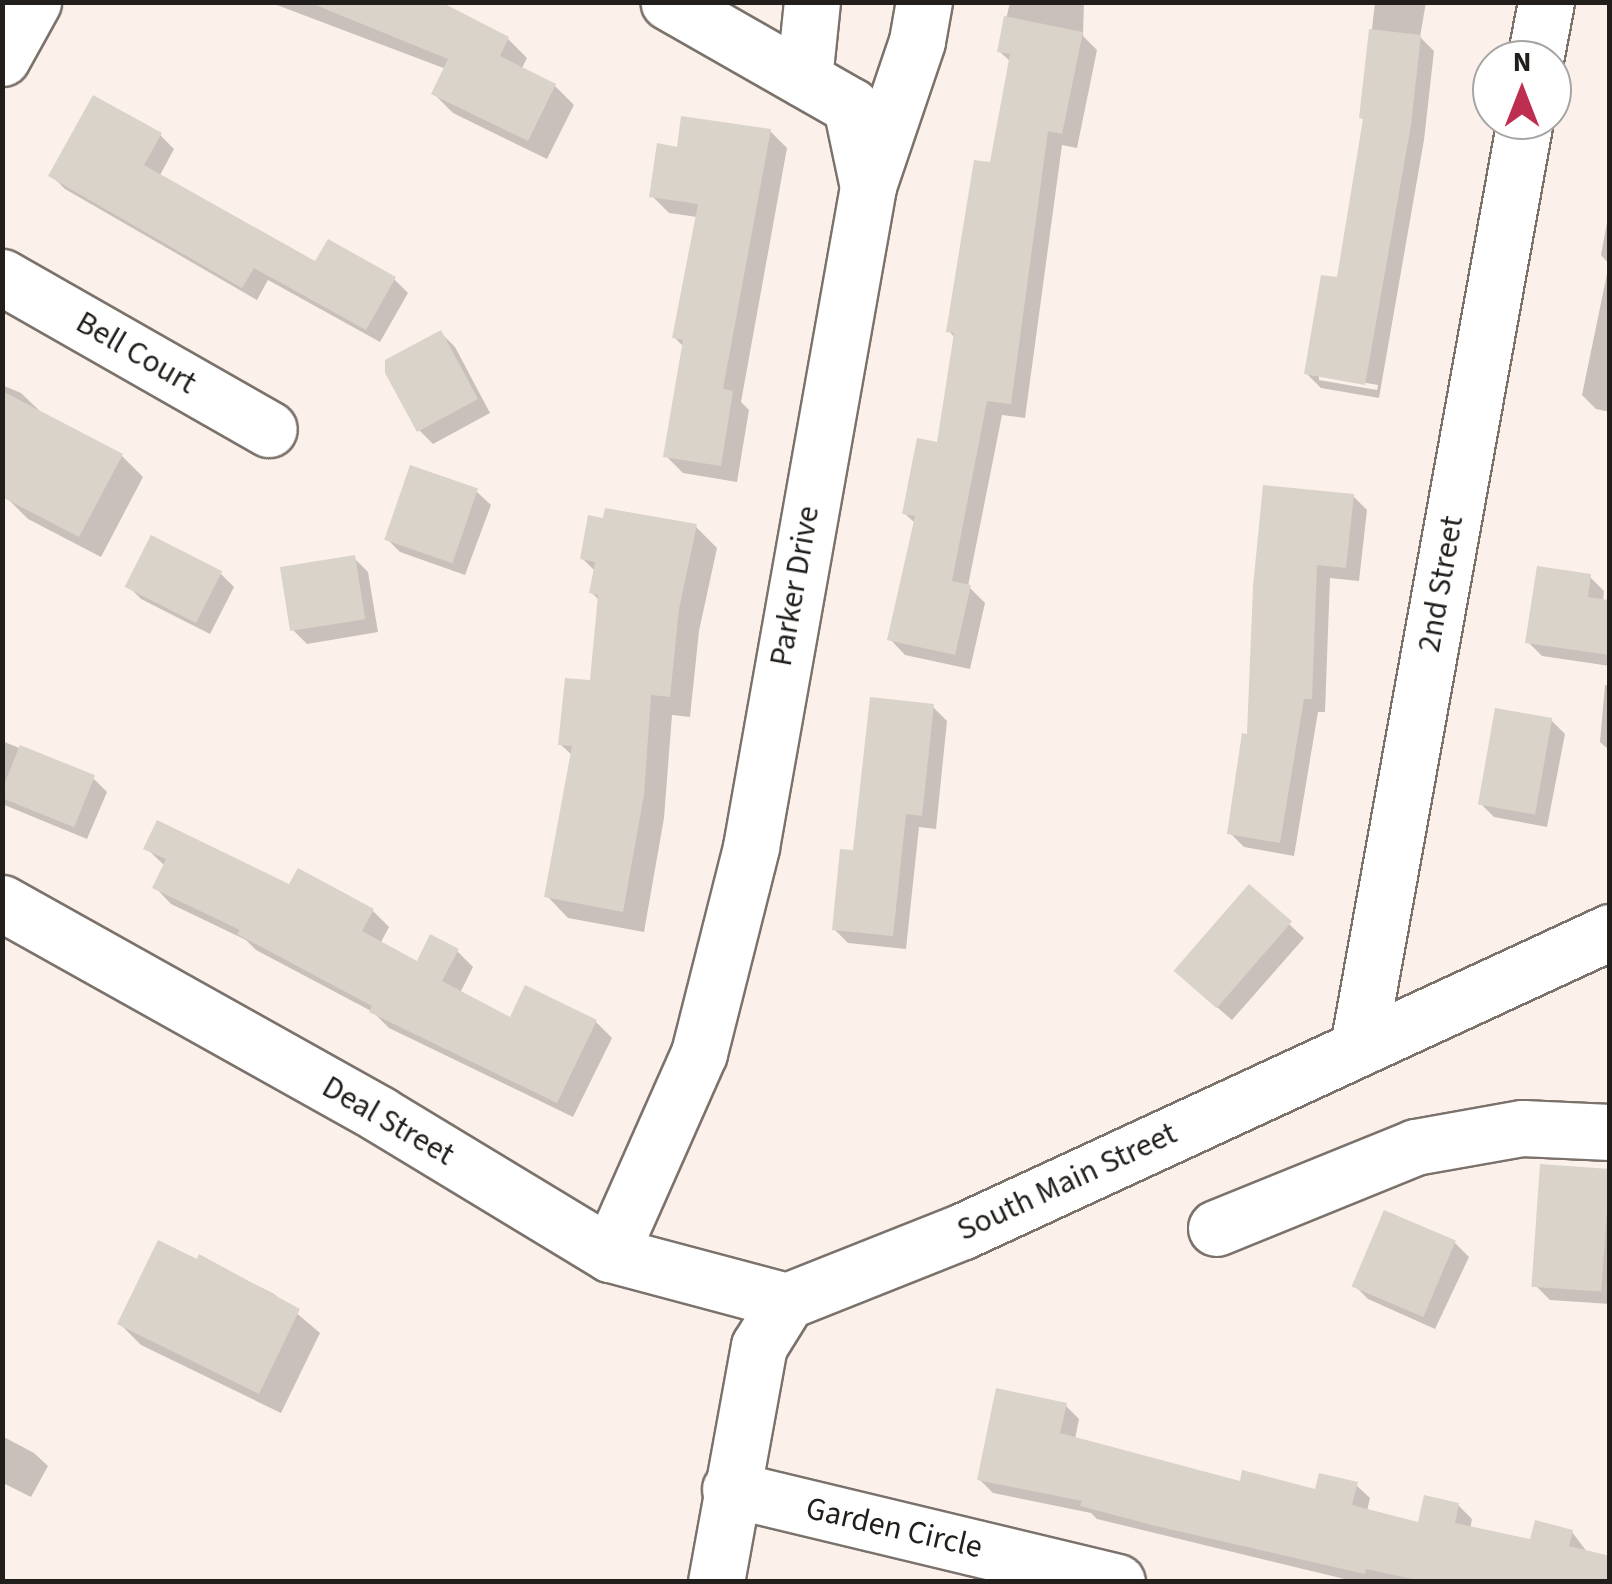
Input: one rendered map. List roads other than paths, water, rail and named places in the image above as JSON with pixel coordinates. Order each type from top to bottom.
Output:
[{"type":"street","points":[[2,58],[33,2]]},
{"type":"street","name":"Parker Drive","points":[[610,1254],[698,1053],[750,847],[868,188],[851,106],[669,2]]},
{"type":"street","points":[[804,79],[812,2]]},
{"type":"street","points":[[868,188],[916,41],[924,2]]},
{"type":"street","points":[[1539,40],[1546,2]]},
{"type":"street","name":"2nd Street","points":[[1358,1047],[1520,140]]},
{"type":"street","name":"Bell Court","points":[[2,277],[269,429]]},
{"type":"street","name":"Deal Street","points":[[2,903],[379,1114],[610,1254],[788,1300]]},
{"type":"street","name":"South Main Street","points":[[788,1300],[963,1231],[1610,932]]},
{"type":"street","points":[[1216,1228],[1415,1146],[1522,1128],[1610,1132]]},
{"type":"street","points":[[716,1582],[758,1346],[788,1300]]},
{"type":"street","name":"Garden Circle","points":[[730,1489],[1117,1582]]}]
